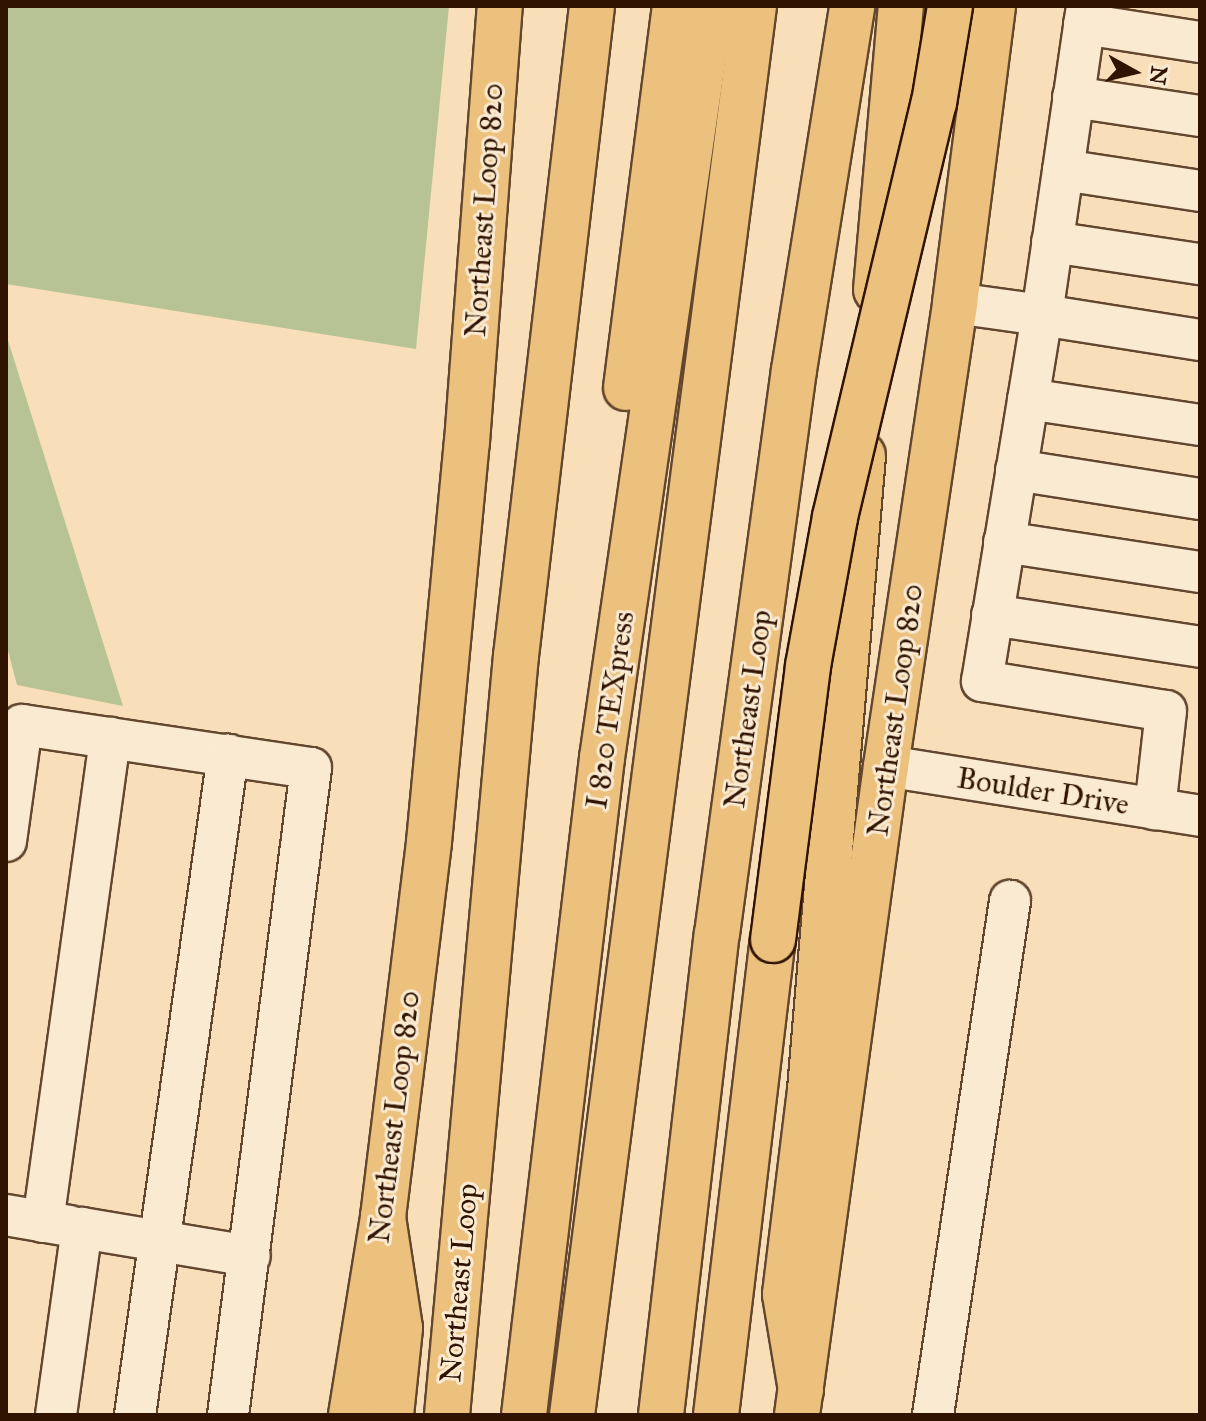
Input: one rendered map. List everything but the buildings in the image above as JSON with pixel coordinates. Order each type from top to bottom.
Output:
[{"type":"main road","name":"Northeast Loop 820","points":[[351,1415],[383,1217],[432,811],[467,442],[500,6]]},
{"type":"main road","name":"Northeast Loop","points":[[447,1415],[516,656],[592,6]]},
{"type":"main road","points":[[632,555],[616,468],[675,6]]},
{"type":"main road","name":"I 820 TEXpress","points":[[524,1415],[602,758],[711,6]]},
{"type":"main road","name":"I 820 TEXpress","points":[[572,1415],[754,6]]},
{"type":"main road","name":"Northeast Loop","points":[[661,1415],[721,903],[794,370],[852,6]]},
{"type":"main road","points":[[799,1402],[785,1294],[810,1090],[901,6]]},
{"type":"main road","points":[[716,1415],[808,666],[835,517],[934,103],[950,6]]},
{"type":"main road","name":"Northeast Loop 820","points":[[799,1402],[886,766],[955,303],[993,6]]},
{"type":"main road","points":[[383,1217],[400,1328],[391,1415]]},
{"type":"main road","points":[[582,1336],[585,1415]]},
{"type":"street","points":[[1155,809],[1183,713],[982,681],[1042,315],[1085,15],[1200,42]]},
{"type":"street","points":[[1073,97],[1200,116]]},
{"type":"street","points":[[1063,170],[1200,191]]},
{"type":"street","points":[[1052,242],[1200,264]]},
{"type":"street","points":[[955,303],[1200,340]]},
{"type":"street","points":[[1028,399],[1200,425]]},
{"type":"street","points":[[1016,470],[1200,499]]},
{"type":"street","points":[[1004,542],[1200,572]]},
{"type":"street","points":[[992,615],[1200,647]]},
{"type":"street","points":[[6,841],[22,725],[311,768],[228,1415]]},
{"type":"street","points":[[110,738],[24,1218],[250,1256]]},
{"type":"street","points":[[135,1415],[228,755]]},
{"type":"street","name":"Boulder Drive","points":[[886,766],[1200,816]]},
{"type":"street","points":[[933,1415],[1010,901]]},
{"type":"street","points":[[56,1415],[82,1228]]},
{"type":"green space","points":[[6,6],[449,6],[416,349],[6,284]]},
{"type":"green space","points":[[6,334],[123,706],[17,685],[6,643]]}]
